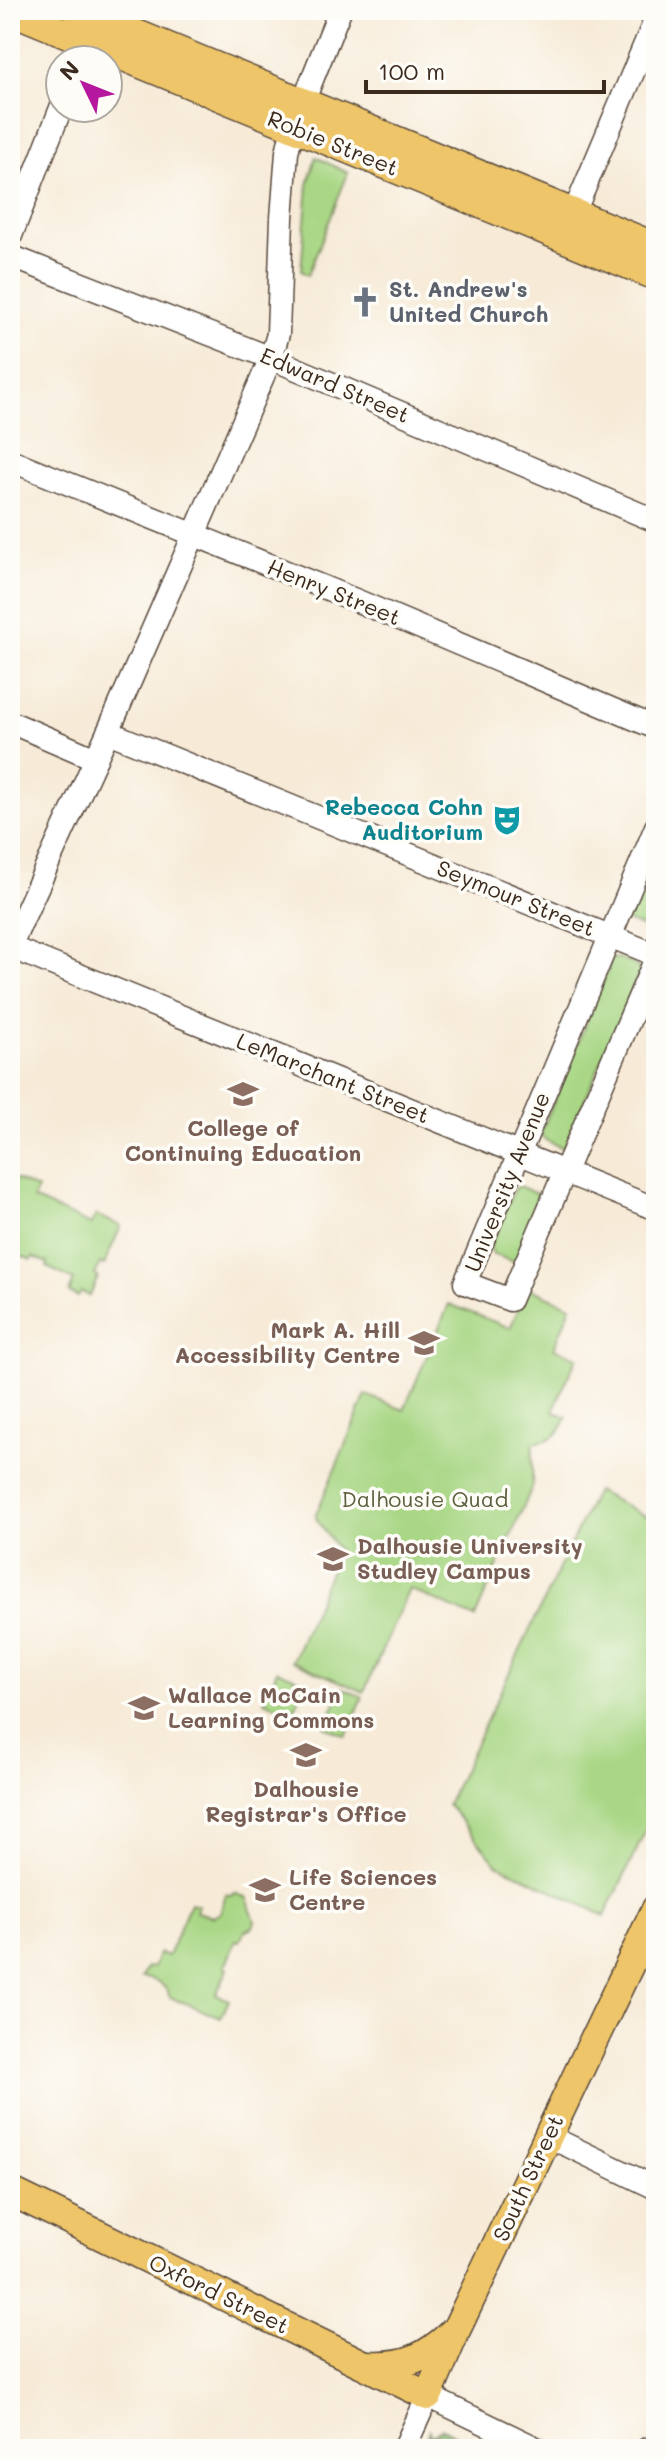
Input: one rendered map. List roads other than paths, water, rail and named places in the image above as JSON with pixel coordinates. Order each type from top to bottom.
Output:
[{"type":"main road","name":"Robie Street","points":[[10,10],[85,33],[568,225],[656,276]]},
{"type":"main road","name":"Robie Street","points":[[568,225],[656,247]]},
{"type":"main road","name":"South Street","points":[[428,2396],[456,2330],[656,1909]]},
{"type":"main road","name":"Oxford Street","points":[[10,2191],[428,2396]]},
{"type":"main road","points":[[364,2364],[388,2366],[404,2363],[432,2352],[456,2330]]},
{"type":"street","points":[[10,947],[108,732],[271,358],[278,334],[287,152],[297,115],[340,10]]},
{"type":"street","points":[[568,225],[656,18]]},
{"type":"street","points":[[10,238],[55,124]]},
{"type":"street","name":"Edward Street","points":[[10,256],[271,358],[656,521]]},
{"type":"street","name":"Henry Street","points":[[10,460],[656,728]]},
{"type":"street","points":[[10,722],[96,759]]},
{"type":"street","name":"Seymour Street","points":[[108,732],[656,956]]},
{"type":"street","name":"University Avenue","points":[[656,827],[465,1283],[510,1300],[656,956]]},
{"type":"street","name":"LeMarchant Street","points":[[10,947],[656,1209]]},
{"type":"street","points":[[548,2136],[656,2188]]},
{"type":"street","points":[[428,2396],[538,2449]]},
{"type":"street","name":"South Street","points":[[404,2449],[428,2396]]},
{"type":"street","points":[[647,2449],[656,2447]]},
{"type":"place","name":"St. Andrew's United Church","points":[[365,302]]},
{"type":"place","name":"Rebecca Cohn Auditorium","points":[[507,820]]},
{"type":"place","name":"College of Continuing Education","points":[[243,1094]]},
{"type":"place","name":"Mark A. Hill Accessibility Centre","points":[[424,1343]]},
{"type":"place","name":"Dalhousie University Studley Campus","points":[[333,1559]]},
{"type":"place","name":"Wallace McCain Learning Commons","points":[[144,1708]]},
{"type":"place","name":"Dalhousie Registrar's Office","points":[[306,1755]]},
{"type":"place","name":"Life Sciences Centre","points":[[265,1890]]},
{"type":"park label","name":"Dalhousie Quad","points":[[425,1499]]}]
